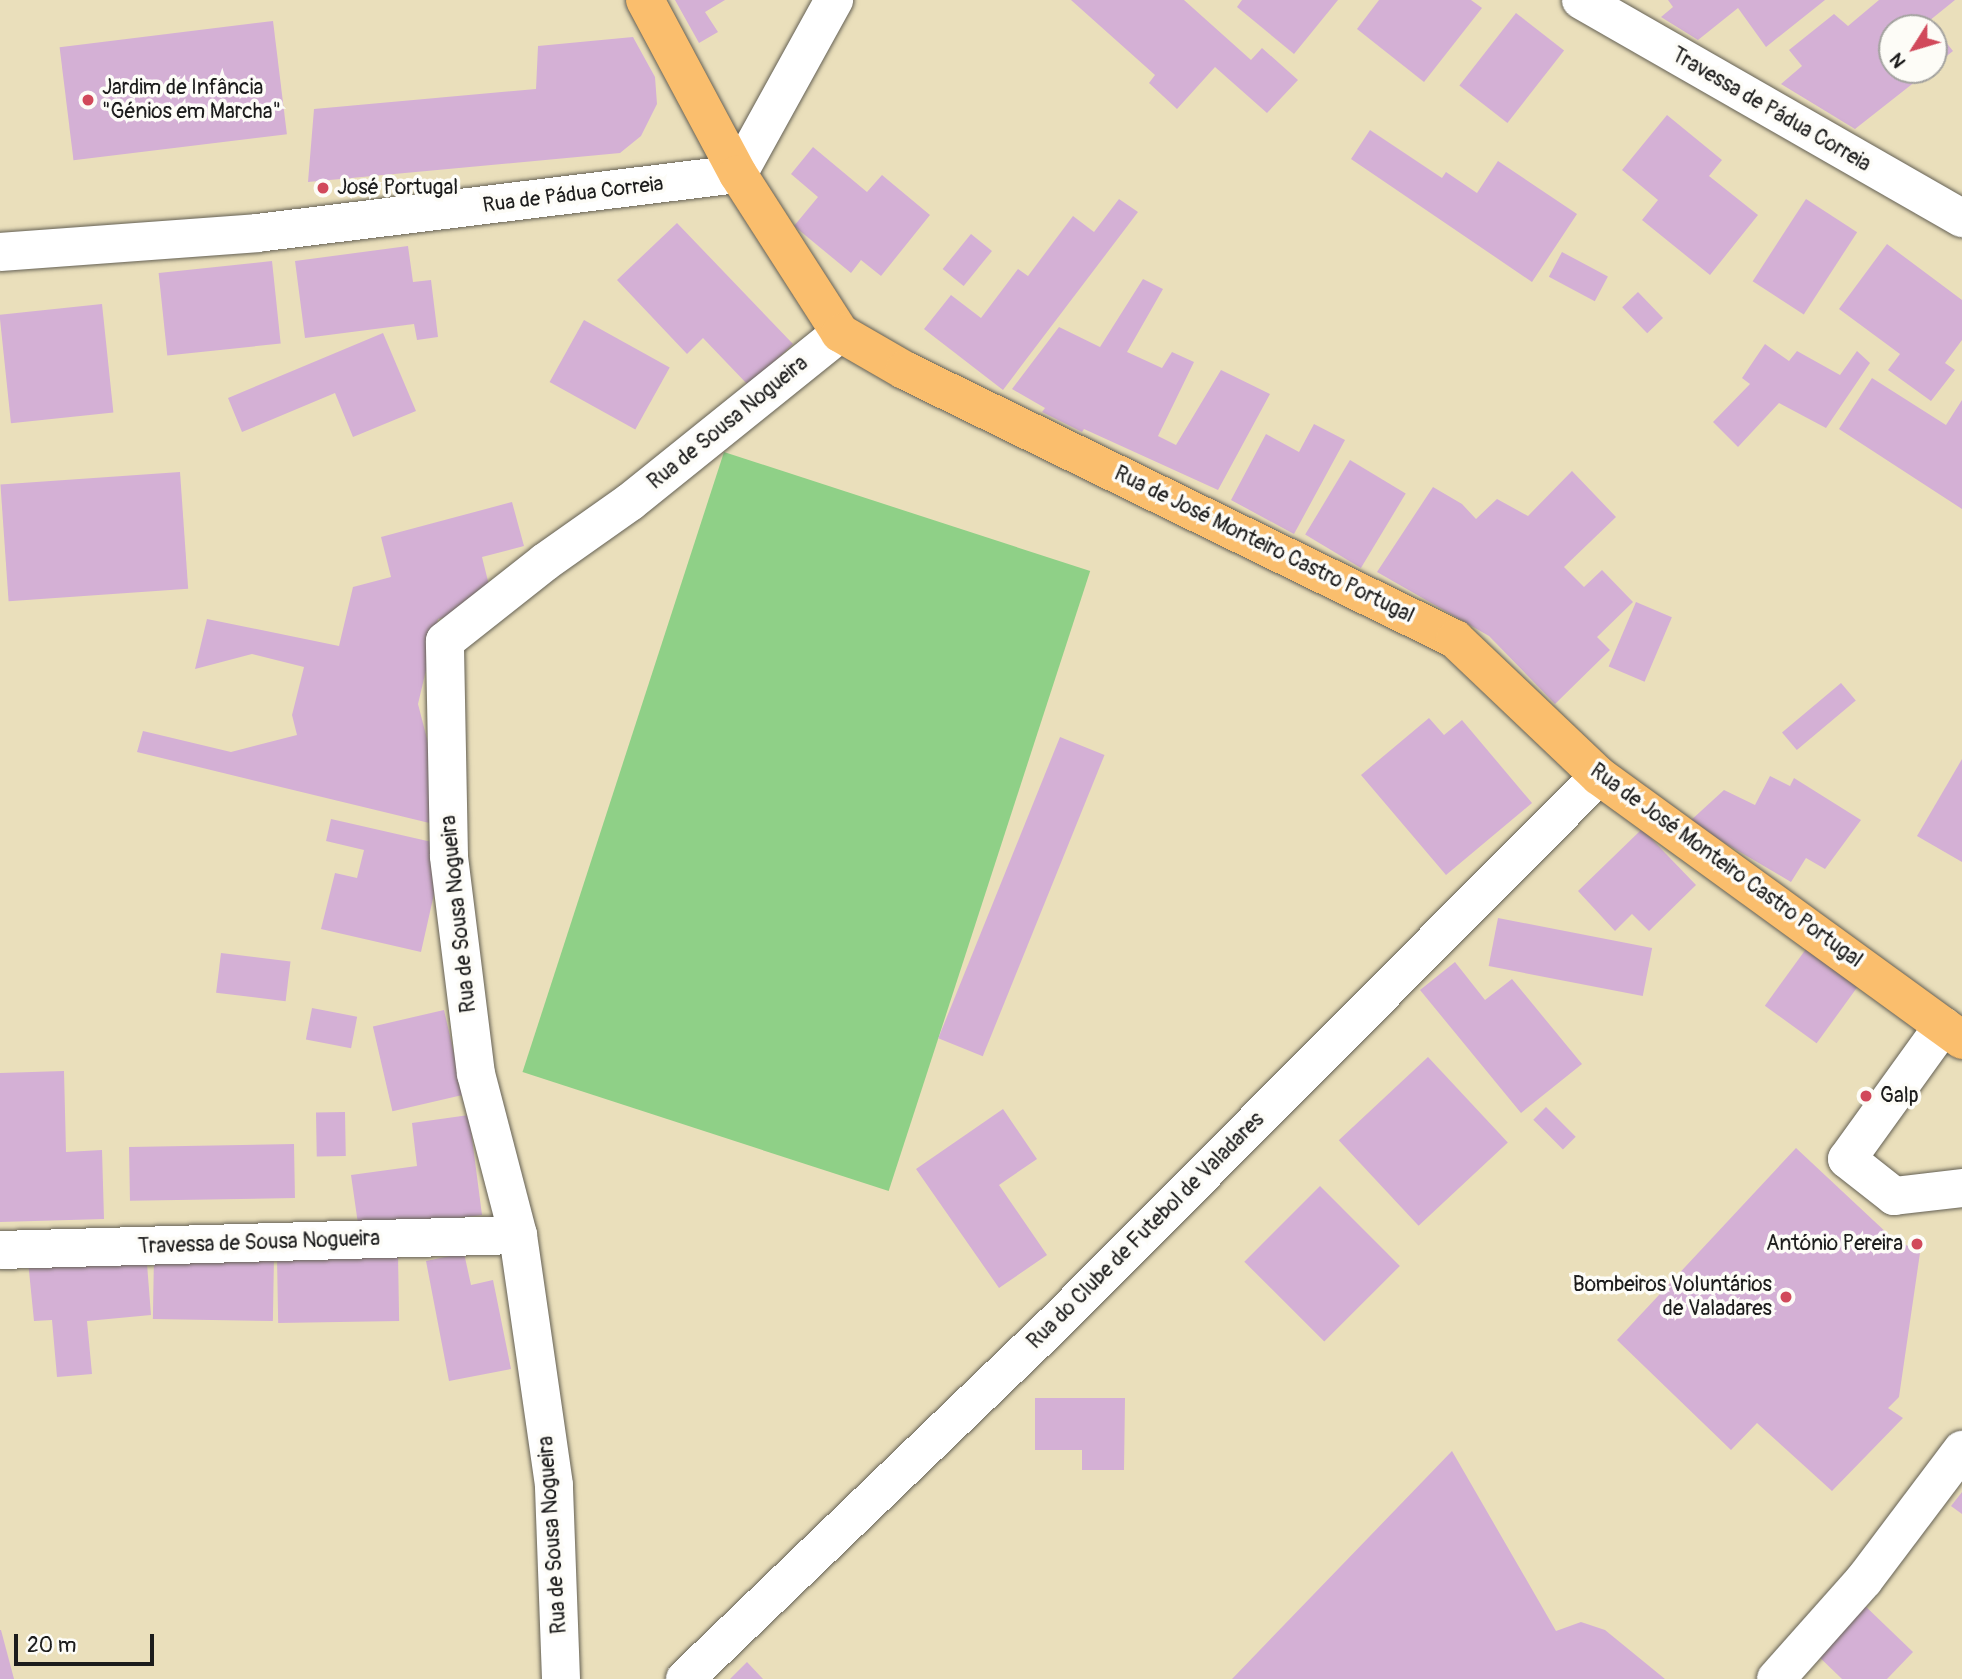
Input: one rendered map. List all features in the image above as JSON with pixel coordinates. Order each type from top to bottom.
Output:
[{"type":"main road","name":"Rua de José Monteiro Castro Portugal","points":[[645,0],[738,174],[840,333],[904,370],[1455,639],[1599,776],[1953,1033]]},
{"type":"street","points":[[738,174],[834,0]]},
{"type":"street","name":"Travessa de Pádua Correia","points":[[1581,0],[1962,219]]},
{"type":"street","name":"Rua de Pádua Correia","points":[[0,252],[257,233],[738,174]]},
{"type":"street","name":"Rua de Sousa Nogueira","points":[[561,1679],[554,1485],[518,1235],[476,1074],[449,856],[445,641],[545,562],[630,502],[840,333]]},
{"type":"street","name":"Rua do Clube de Futebol de Valadares","points":[[685,1679],[1056,1322],[1599,776]]},
{"type":"street","points":[[1953,1033],[1847,1159],[1895,1196],[1962,1188]]},
{"type":"street","name":"Travessa de Sousa Nogueira","points":[[0,1250],[518,1235]]},
{"type":"street","points":[[1776,1679],[1864,1580],[1962,1450]]},
{"type":"green space","points":[[724,452],[1090,571],[889,1191],[523,1072]]},
{"type":"building","points":[[675,0],[725,0],[705,12],[718,32],[699,43]]},
{"type":"building","points":[[1071,0],[1184,0],[1251,60],[1262,48],[1298,80],[1267,113],[1215,67],[1177,109],[1149,83],[1155,75]]},
{"type":"building","points":[[1242,0],[1338,0],[1294,54],[1237,7]]},
{"type":"building","points":[[1379,0],[1471,0],[1482,8],[1424,82],[1357,29]]},
{"type":"building","points":[[1668,0],[1825,0],[1766,47],[1738,8],[1698,40],[1661,17],[1673,7]]},
{"type":"building","points":[[1879,0],[1955,0],[1938,14],[1878,14],[1878,84],[1912,84],[1855,129],[1781,84],[1802,66],[1789,50],[1834,14],[1848,26]]},
{"type":"building","points":[[1516,13],[1564,51],[1507,123],[1459,85]]},
{"type":"building","points":[[273,21],[287,134],[73,160],[60,47]]},
{"type":"building","points":[[633,37],[655,77],[657,104],[641,136],[620,153],[308,182],[314,109],[536,89],[538,46]]},
{"type":"building","points":[[1667,115],[1722,160],[1709,176],[1758,215],[1710,275],[1642,220],[1658,200],[1622,170]]},
{"type":"building","points":[[1370,130],[1442,178],[1446,172],[1477,193],[1498,161],[1577,214],[1532,282],[1351,159]]},
{"type":"building","points":[[813,147],[867,192],[882,175],[930,215],[881,276],[861,260],[851,273],[794,226],[818,197],[791,174]]},
{"type":"building","points":[[1119,199],[1138,212],[1003,390],[924,329],[951,295],[981,318],[1018,269],[1028,276],[1073,216],[1094,232]]},
{"type":"building","points":[[1806,199],[1857,232],[1804,314],[1753,281]]},
{"type":"building","points":[[677,223],[793,344],[749,386],[703,338],[687,354],[617,280]]},
{"type":"building","points":[[971,234],[992,251],[964,286],[943,269]]},
{"type":"building","points":[[1887,244],[1962,300],[1962,340],[1945,363],[1955,370],[1931,401],[1888,370],[1900,354],[1839,309]]},
{"type":"building","points":[[408,246],[413,282],[431,280],[438,337],[417,340],[414,324],[305,338],[295,261]]},
{"type":"building","points":[[1562,252],[1608,276],[1595,301],[1549,277]]},
{"type":"building","points":[[272,261],[281,344],[167,355],[159,273]]},
{"type":"building","points":[[1143,279],[1163,289],[1127,352],[1162,368],[1172,352],[1194,362],[1158,436],[1176,445],[1221,370],[1270,394],[1218,490],[1084,429],[1082,432],[1042,412],[1045,408],[1012,389],[1059,327],[1100,347]]},
{"type":"building","points":[[1638,292],[1663,318],[1647,333],[1622,307]]},
{"type":"building","points":[[102,304],[113,412],[11,423],[0,315]]},
{"type":"building","points":[[584,320],[670,368],[635,430],[550,382]]},
{"type":"building","points":[[383,333],[416,411],[353,437],[335,393],[242,432],[228,398]]},
{"type":"building","points":[[1765,344],[1789,361],[1797,351],[1840,375],[1857,351],[1870,363],[1826,428],[1779,403],[1738,447],[1713,422],[1750,384],[1742,378]]},
{"type":"building","points":[[1872,378],[1946,425],[1962,400],[1962,509],[1839,429]]},
{"type":"building","points":[[1314,424],[1345,440],[1294,534],[1231,500],[1266,434],[1299,452]]},
{"type":"building","points":[[1350,460],[1406,493],[1361,568],[1305,535]]},
{"type":"building","points":[[1572,471],[1616,517],[1564,567],[1584,587],[1602,570],[1633,602],[1597,637],[1610,650],[1555,704],[1489,636],[1377,572],[1433,487],[1462,504],[1476,519],[1497,499],[1528,516]]},
{"type":"building","points":[[180,472],[188,589],[9,601],[0,485]]},
{"type":"building","points":[[512,502],[524,546],[482,557],[494,605],[438,619],[418,704],[450,828],[137,752],[143,731],[231,752],[297,735],[292,715],[304,667],[252,654],[195,669],[207,619],[339,646],[353,587],[391,577],[381,537]]},
{"type":"building","points":[[1636,602],[1672,617],[1645,682],[1609,666]]},
{"type":"building","points":[[1841,683],[1856,701],[1797,750],[1782,732]]},
{"type":"building","points":[[1429,718],[1444,735],[1462,720],[1532,803],[1446,875],[1361,775]]},
{"type":"building","points":[[1060,737],[1105,755],[983,1056],[938,1038]]},
{"type":"building","points":[[1962,759],[1962,862],[1917,836]]},
{"type":"building","points":[[1770,776],[1790,786],[1794,778],[1861,820],[1825,869],[1806,858],[1791,882],[1689,822],[1724,790],[1755,805]]},
{"type":"building","points":[[331,819],[445,845],[421,952],[321,929],[335,873],[357,878],[364,850],[326,841]]},
{"type":"building","points":[[1642,829],[1696,885],[1649,931],[1632,914],[1615,931],[1578,891]]},
{"type":"building","points":[[1498,918],[1652,948],[1643,996],[1489,966]]},
{"type":"building","points":[[1806,949],[1858,987],[1817,1043],[1765,1006]]},
{"type":"building","points":[[221,953],[290,962],[286,1001],[216,993]]},
{"type":"building","points":[[1455,962],[1485,1000],[1512,979],[1582,1064],[1521,1113],[1420,990]]},
{"type":"building","points":[[312,1008],[357,1017],[351,1048],[306,1039]]},
{"type":"building","points":[[444,1010],[464,1095],[392,1111],[373,1026]]},
{"type":"building","points":[[1428,1057],[1508,1143],[1419,1226],[1339,1140]]},
{"type":"building","points":[[64,1071],[66,1152],[102,1150],[104,1219],[0,1222],[0,1073]]},
{"type":"building","points":[[1546,1107],[1576,1137],[1563,1149],[1533,1120]]},
{"type":"building","points":[[1003,1109],[1037,1159],[999,1185],[1047,1255],[999,1288],[916,1169]]},
{"type":"building","points":[[345,1112],[346,1156],[317,1156],[316,1113]]},
{"type":"building","points":[[469,1115],[482,1215],[359,1231],[351,1175],[417,1166],[412,1123]]},
{"type":"building","points":[[294,1144],[295,1198],[130,1201],[129,1147]]},
{"type":"building","name":"Bombeiros Voluntários de Valadares","points":[[1796,1148],[1889,1235],[1920,1253],[1899,1397],[1888,1408],[1903,1418],[1832,1491],[1757,1423],[1731,1450],[1617,1340]]},
{"type":"building","points":[[1320,1186],[1400,1266],[1324,1342],[1244,1262]]},
{"type":"building","points":[[146,1251],[151,1315],[87,1321],[92,1374],[57,1377],[52,1320],[34,1321],[28,1261]]},
{"type":"building","points":[[464,1253],[471,1285],[493,1280],[511,1369],[449,1381],[426,1261]]},
{"type":"building","points":[[154,1255],[274,1257],[273,1321],[153,1319]]},
{"type":"building","points":[[398,1255],[399,1321],[278,1323],[277,1257]]},
{"type":"building","points":[[1035,1398],[1125,1398],[1124,1470],[1082,1470],[1082,1450],[1035,1450]]},
{"type":"building","points":[[1452,1451],[1556,1631],[1581,1622],[1605,1630],[1665,1679],[1232,1679]]},
{"type":"building","points":[[1962,1492],[1962,1514],[1951,1506]]},
{"type":"building","points":[[1861,1602],[1913,1652],[1887,1679],[1842,1679],[1814,1652]]},
{"type":"building","points":[[1,1630],[14,1679],[0,1679]]},
{"type":"building","points":[[747,1662],[763,1679],[730,1679]]},
{"type":"place","name":"Jardim de Infância \"Génios em Marcha\"","points":[[88,100]]},
{"type":"place","name":"José Portugal","points":[[323,188]]},
{"type":"place","name":"Galp","points":[[1866,1096]]},
{"type":"place","name":"António Pereira","points":[[1917,1244]]},
{"type":"place","name":"Bombeiros Voluntários de Valadares","points":[[1786,1297]]}]
